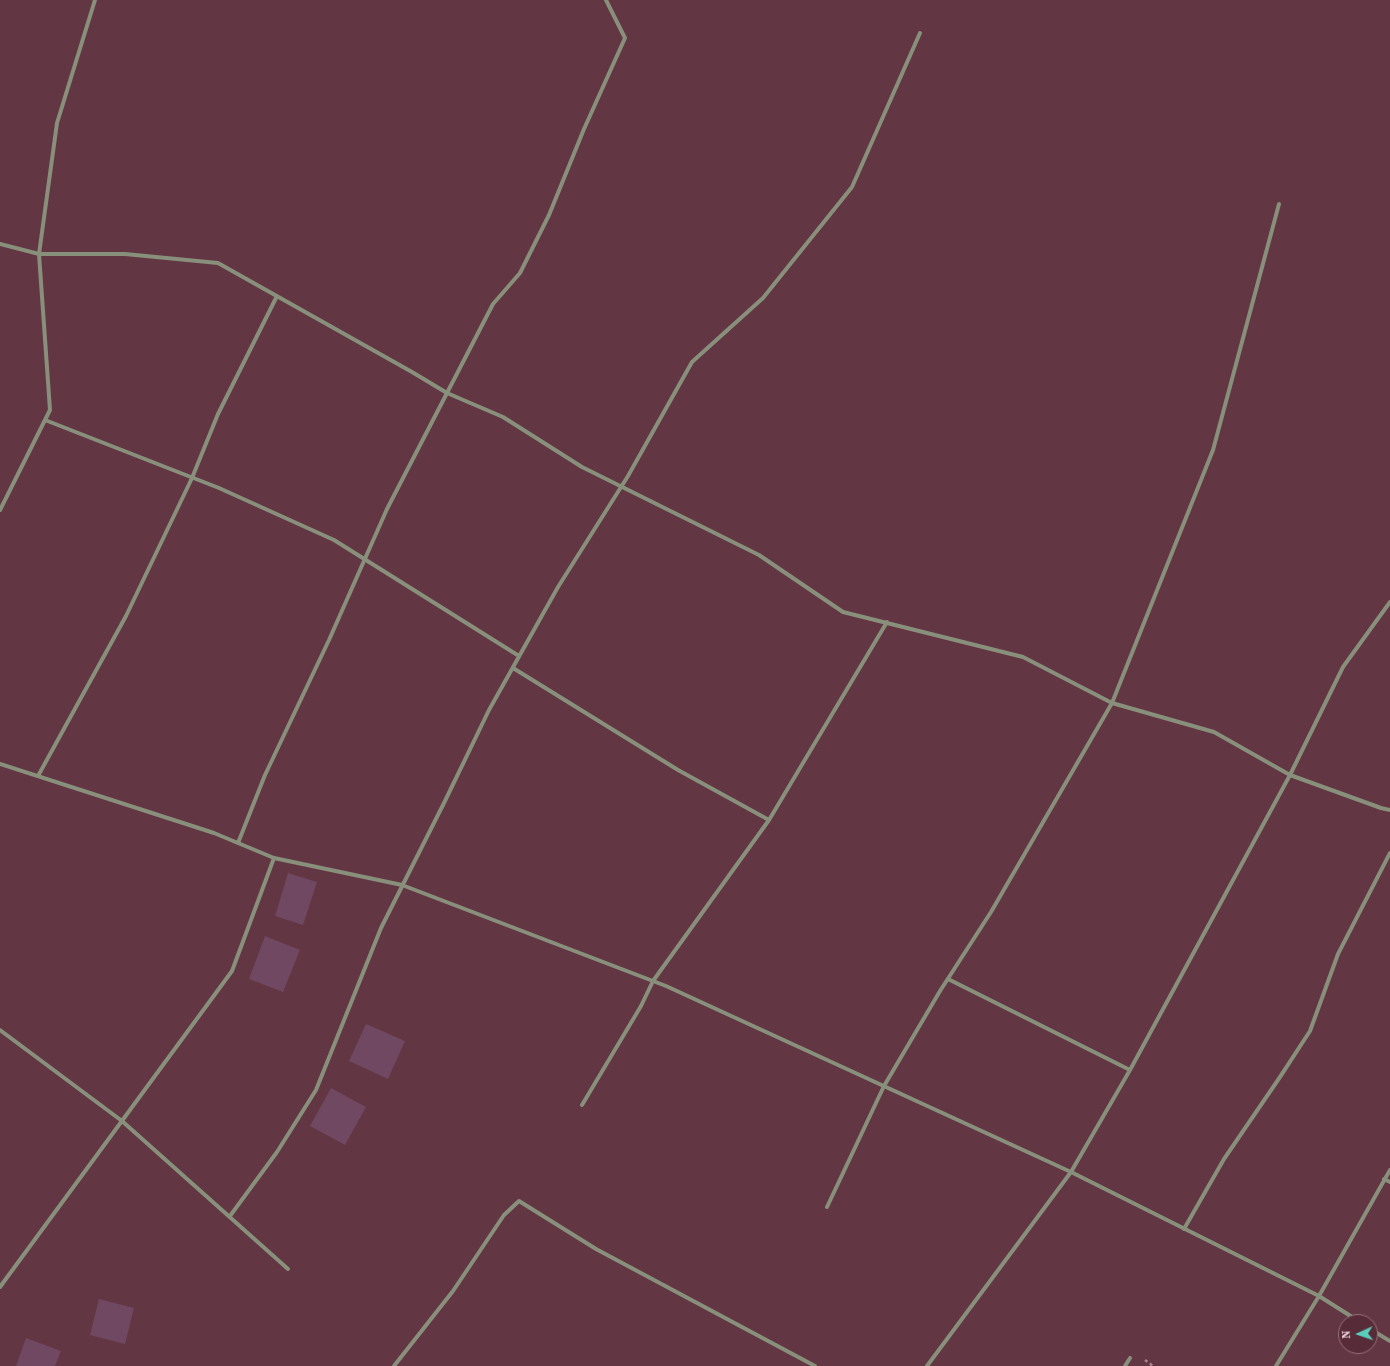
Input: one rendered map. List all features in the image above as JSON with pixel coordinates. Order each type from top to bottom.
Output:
[{"type":"street","points":[[0,510],[50,410],[39,254],[57,122],[94,0]]},
{"type":"street","points":[[238,843],[265,775],[329,640],[387,509],[493,304],[520,273],[549,215],[584,129],[625,38],[606,0]]},
{"type":"street","points":[[230,1216],[278,1152],[316,1090],[381,928],[489,710],[558,587],[621,487],[692,362],[763,298],[852,187],[920,33]]},
{"type":"street","points":[[827,1207],[884,1086],[991,912],[1112,703],[1214,450],[1279,204]]},
{"type":"street","points":[[0,244],[39,254],[125,254],[218,262],[412,372],[447,394],[503,417],[582,467],[759,555],[843,612],[1023,657],[1112,703],[1214,732],[1290,775],[1390,810]]},
{"type":"street","points":[[38,776],[126,616],[192,478],[218,414],[277,296]]},
{"type":"street","points":[[45,420],[219,488],[334,540],[519,656]]},
{"type":"street","points":[[927,1366],[1071,1172],[1130,1070],[1290,775],[1344,667],[1390,602]]},
{"type":"street","points":[[582,1105],[641,1006],[653,981],[769,820],[887,622]]},
{"type":"street","points":[[513,668],[678,770],[769,820]]},
{"type":"street","points":[[0,764],[214,833],[274,858],[402,886],[666,986],[1071,1172],[1319,1296],[1347,1314]]},
{"type":"street","points":[[1184,1229],[1224,1159],[1310,1031],[1338,954],[1390,853]]},
{"type":"street","points":[[0,1287],[232,971],[274,858]]},
{"type":"street","points":[[948,980],[1130,1070]]},
{"type":"street","points":[[0,1030],[122,1121],[288,1269]]},
{"type":"street","points":[[1276,1366],[1319,1296],[1390,1170]]},
{"type":"street","points":[[1384,1180],[1390,1182]]},
{"type":"street","points":[[394,1366],[453,1291],[504,1215],[519,1201],[596,1249],[815,1366]]},
{"type":"street","points":[[1378,1334],[1390,1342]]},
{"type":"street","points":[[1125,1366],[1130,1358]]},
{"type":"building","points":[[288,873],[317,882],[303,925],[275,916]]},
{"type":"building","points":[[265,936],[300,950],[283,992],[249,979]]},
{"type":"building","points":[[366,1024],[405,1041],[388,1079],[349,1061]]},
{"type":"building","points":[[331,1088],[366,1107],[345,1145],[310,1126]]},
{"type":"building","points":[[99,1299],[134,1308],[125,1344],[90,1335]]},
{"type":"building","points":[[26,1338],[61,1351],[55,1366],[16,1366]]}]
